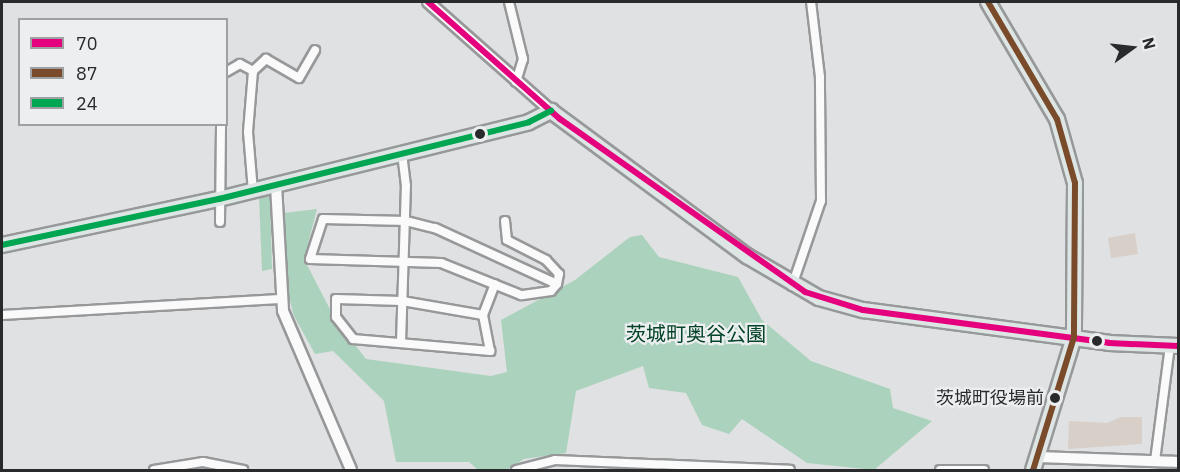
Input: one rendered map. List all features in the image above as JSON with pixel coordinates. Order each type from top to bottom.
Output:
[{"type":"main road","points":[[988,2],[1053,111],[1068,150],[1076,199],[1074,337],[1033,471]]},
{"type":"main road","points":[[2,245],[219,200],[529,122],[551,111],[792,286],[863,310],[1074,337],[1174,346]]},
{"type":"street","points":[[428,2],[551,111]]},
{"type":"street","points":[[509,2],[523,59],[516,82]]},
{"type":"street","points":[[792,286],[821,201],[820,77],[811,2]]},
{"type":"street","points":[[253,191],[248,132],[253,71],[266,59],[299,78],[315,50]]},
{"type":"street","points":[[228,71],[240,64],[253,71]]},
{"type":"street","points":[[220,222],[221,126]]},
{"type":"street","points":[[401,343],[406,221],[402,154]]},
{"type":"street","points":[[276,185],[280,299],[351,471]]},
{"type":"street","points":[[323,219],[406,221],[435,228],[557,284],[531,297],[447,265],[404,261],[310,259],[323,219]]},
{"type":"street","points":[[505,221],[507,240],[546,260],[559,274],[557,284]]},
{"type":"street","points":[[483,315],[402,301],[336,299],[336,316],[353,339],[490,351],[483,315],[495,284]]},
{"type":"street","points":[[2,315],[280,299]]},
{"type":"street","points":[[1155,461],[1174,346]]},
{"type":"street","points":[[1038,457],[1179,462]]},
{"type":"street","points":[[516,471],[555,460],[790,471]]},
{"type":"street","points":[[154,471],[202,462],[243,471]]},
{"type":"street","points":[[940,471],[984,471]]},
{"type":"green space","points":[[270,193],[272,269],[262,271],[259,196]]},
{"type":"green space","name":"茨城町奥谷公園","points":[[317,209],[304,259],[335,319],[366,359],[491,376],[507,372],[501,320],[575,280],[630,237],[642,235],[659,257],[738,277],[762,320],[811,361],[890,389],[893,408],[932,421],[874,470],[807,463],[742,419],[729,434],[702,425],[686,393],[649,388],[643,366],[576,391],[566,453],[524,459],[507,470],[478,470],[469,462],[396,462],[384,401],[333,351],[315,354],[294,316],[285,281],[284,213]]},
{"type":"building","points":[[1135,233],[1138,254],[1111,258],[1108,238]]},
{"type":"building","points":[[1121,417],[1142,417],[1142,444],[1068,449],[1069,421],[1107,423]]},
{"type":"transit line","name":"70","points":[[428,2],[560,119],[805,292],[863,310],[1109,343],[1178,346]]},
{"type":"transit line","name":"87","points":[[988,2],[1057,119],[1075,183],[1074,337],[1033,470]]},
{"type":"transit line","name":"24","points":[[2,245],[219,199],[529,122],[551,111]]},
{"type":"place","name":"茨城町役場前","points":[[1055,398]]}]
